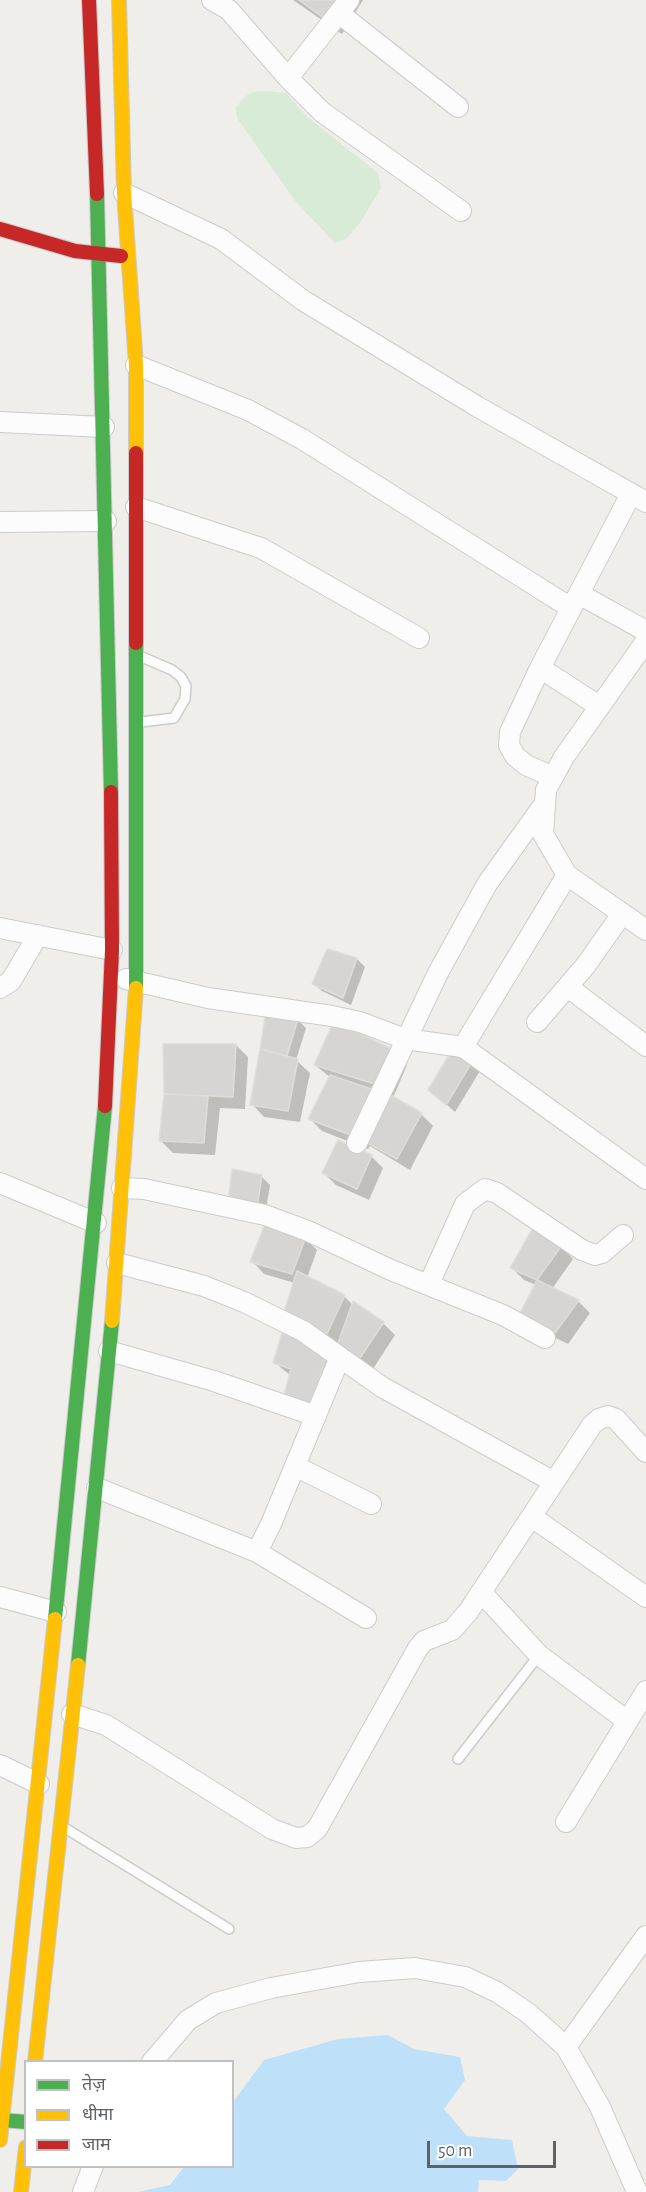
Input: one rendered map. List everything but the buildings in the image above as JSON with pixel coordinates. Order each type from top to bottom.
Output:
[{"type":"main road","points":[[0,2140],[39,1789],[92,1270],[105,1117],[111,978],[111,730],[99,254],[89,0]]},
{"type":"main road","points":[[35,2060],[97,1488],[117,1268],[136,981],[136,365],[124,193],[119,0]]},
{"type":"main road","points":[[0,229],[64,248],[128,256]]},
{"type":"main road","points":[[111,730],[137,726]]},
{"type":"main road","points":[[92,1270],[117,1268]]},
{"type":"main road","points":[[39,1789],[63,1795]]},
{"type":"main road","points":[[2,2120],[24,2122]]},
{"type":"main road","points":[[21,2192],[24,2165]]},
{"type":"street","points":[[212,0],[237,8],[288,78],[322,112],[461,211]]},
{"type":"street","points":[[288,78],[344,7],[458,107]]},
{"type":"street","points":[[124,193],[220,239],[304,301],[478,407],[639,498],[575,601],[510,732],[509,745],[515,756],[526,765],[553,777]]},
{"type":"street","points":[[136,365],[248,410],[302,439],[575,601],[646,631]]},
{"type":"street","points":[[0,422],[104,427]]},
{"type":"street","points":[[136,507],[261,548],[419,638]]},
{"type":"street","points":[[0,522],[106,521]]},
{"type":"street","points":[[646,641],[599,706],[546,790],[543,834],[567,875],[646,930]]},
{"type":"street","points":[[540,668],[599,706]]},
{"type":"street","points":[[357,1143],[405,1039],[487,884],[544,802]]},
{"type":"street","points":[[463,1047],[567,875]]},
{"type":"street","points":[[537,1022],[568,987],[622,914]]},
{"type":"street","points":[[0,928],[112,950]]},
{"type":"street","points":[[0,988],[11,981],[38,935]]},
{"type":"street","points":[[111,978],[136,981],[208,998],[351,1020],[405,1039],[463,1047],[646,1179]]},
{"type":"street","points":[[568,987],[646,1046]]},
{"type":"street","points":[[0,1183],[96,1223]]},
{"type":"street","points":[[122,1188],[154,1191],[265,1215],[308,1231],[391,1270],[503,1315],[545,1338]]},
{"type":"street","points":[[429,1284],[465,1204],[484,1190],[497,1193],[582,1250],[595,1255],[602,1253],[623,1235]]},
{"type":"street","points":[[117,1268],[204,1286],[244,1302],[303,1331],[382,1387],[554,1482]]},
{"type":"street","points":[[109,1352],[214,1381],[316,1416]]},
{"type":"street","points":[[257,1552],[340,1357]]},
{"type":"street","points":[[72,1714],[106,1725],[272,1829],[296,1838],[307,1837],[317,1829],[418,1648],[424,1641],[452,1630],[482,1592],[554,1482],[599,1419],[608,1416],[616,1419],[646,1452]]},
{"type":"street","points":[[295,1466],[371,1504]]},
{"type":"street","points":[[97,1488],[257,1552],[320,1593],[366,1618]]},
{"type":"street","points":[[532,1516],[646,1596]]},
{"type":"street","points":[[482,1592],[539,1655],[627,1721]]},
{"type":"street","points":[[0,1597],[56,1612]]},
{"type":"street","points":[[566,1822],[646,1691]]},
{"type":"street","points":[[0,1765],[39,1789]]},
{"type":"street","points":[[566,2048],[646,1936]]},
{"type":"street","points":[[153,2060],[188,2020],[216,2003],[271,1988],[359,1972],[415,1968],[465,1977],[497,1992],[528,2013],[566,2048],[600,2108],[637,2192]]},
{"type":"street","points":[[83,2192],[92,2168]]},
{"type":"lane","points":[[137,655],[172,670],[182,677],[186,686],[185,699],[174,718],[137,726]]},
{"type":"lane","points":[[458,1759],[539,1655]]},
{"type":"lane","points":[[60,1826],[229,1929]]},
{"type":"green space","points":[[252,92],[286,93],[306,116],[378,173],[381,188],[360,223],[346,239],[335,243],[296,202],[237,118],[236,108],[243,98]]},
{"type":"water","points":[[388,2035],[414,2049],[460,2057],[465,2080],[444,2109],[467,2136],[512,2140],[518,2169],[506,2181],[479,2180],[478,2192],[138,2192],[170,2185],[183,2168],[234,2168],[234,2101],[264,2060],[338,2039]]},
{"type":"traffic: fast","points":[[97,194],[111,792]]},
{"type":"traffic: fast","points":[[136,643],[136,988]]},
{"type":"traffic: fast","points":[[55,1619],[105,1106]]},
{"type":"traffic: fast","points":[[78,1665],[112,1321]]},
{"type":"traffic: fast","points":[[2,2120],[24,2122]]},
{"type":"traffic: slow","points":[[119,0],[124,193],[136,365],[136,453]]},
{"type":"traffic: slow","points":[[112,1321],[136,988]]},
{"type":"traffic: slow","points":[[0,2140],[55,1619]]},
{"type":"traffic: slow","points":[[35,2060],[78,1665]]},
{"type":"traffic: slow","points":[[21,2192],[24,2165]]},
{"type":"traffic: jam","points":[[89,0],[97,194]]},
{"type":"traffic: jam","points":[[0,229],[75,251],[121,256]]},
{"type":"traffic: jam","points":[[136,453],[136,643]]},
{"type":"traffic: jam","points":[[105,1106],[112,950],[111,792]]}]
